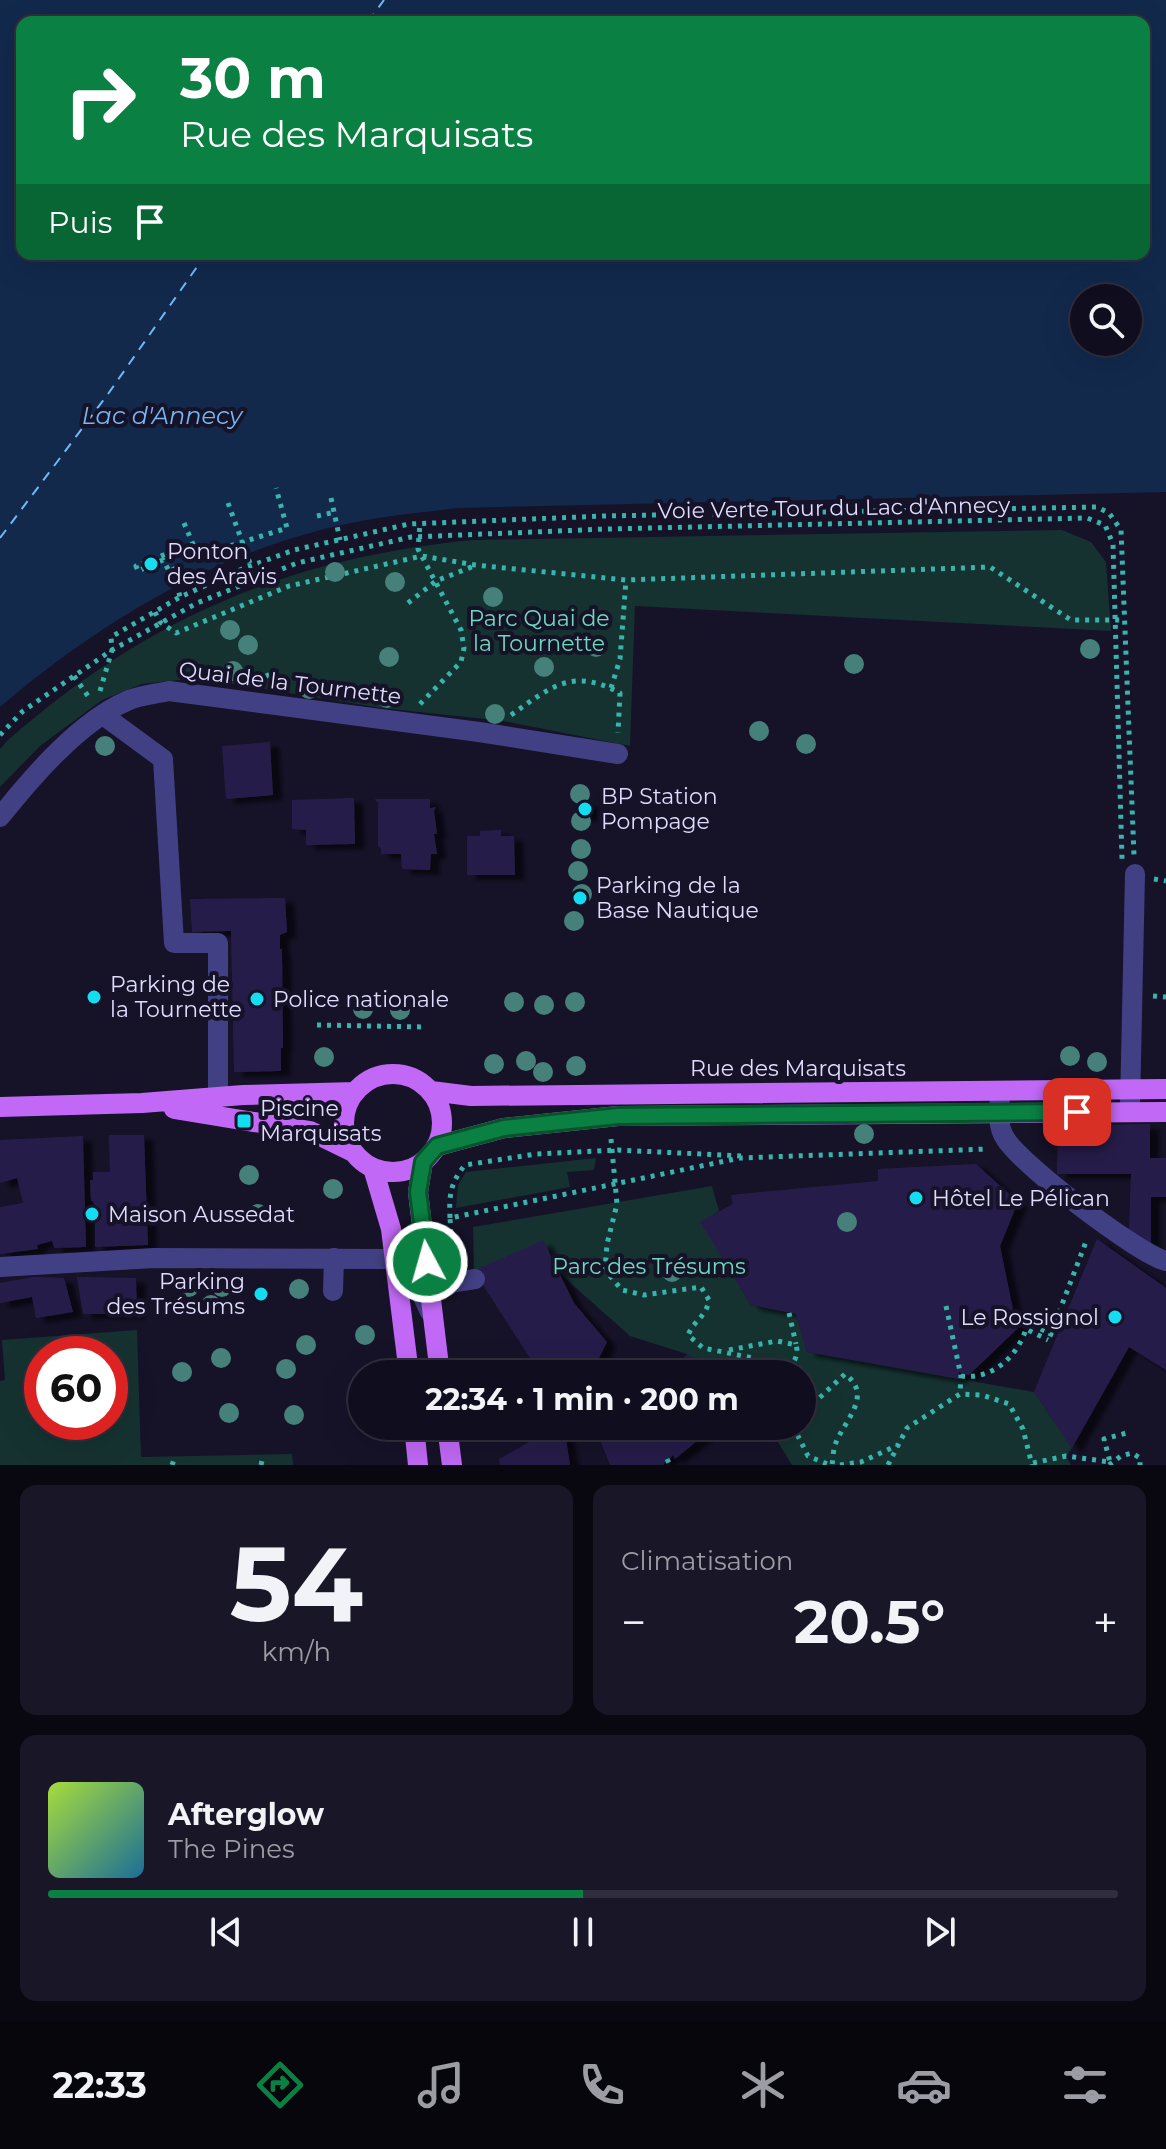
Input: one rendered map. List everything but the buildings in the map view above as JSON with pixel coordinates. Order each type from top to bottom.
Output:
[{"type":"main road","points":[[353,1152],[344,1122],[345,1111],[355,1092],[376,1077],[390,1074],[412,1077],[431,1091],[442,1118],[418,1192],[438,1360]]},
{"type":"main road","name":"Rue des Marquisats","points":[[431,1091],[471,1096],[1166,1089]]},
{"type":"main road","points":[[0,1107],[355,1092]]},
{"type":"main road","points":[[142,1103],[310,1131],[353,1152],[373,1168],[399,1172],[430,1154]]},
{"type":"main road","name":"Rue des Marquisats","points":[[430,1154],[504,1128],[608,1118],[1166,1112]]},
{"type":"main road","points":[[373,1168],[389,1215],[407,1360]]},
{"type":"main road","points":[[415,1440],[418,1465]]},
{"type":"main road","points":[[449,1440],[452,1465]]},
{"type":"street","name":"Quai de la Tournette","points":[[0,817],[20,792],[88,724],[129,700],[169,691],[618,754]]},
{"type":"street","points":[[103,715],[163,759],[174,943],[218,943],[218,1097]]},
{"type":"street","points":[[1128,874],[1130,1112]]},
{"type":"street","points":[[1001,1092],[999,1113],[1003,1137],[1022,1159],[1133,1245],[1166,1261]]},
{"type":"street","points":[[0,1267],[166,1258],[396,1259],[416,1282],[433,1318]]},
{"type":"street","points":[[333,1291],[334,1258]]},
{"type":"street","points":[[430,1286],[475,1279]]},
{"type":"path","points":[[184,523],[198,556],[287,528],[276,488]]},
{"type":"path","points":[[331,498],[340,540]]},
{"type":"path","points":[[228,503],[251,566]]},
{"type":"path","points":[[0,735],[23,711],[112,650],[111,637],[180,597],[294,550],[420,523],[604,516],[1097,507],[1109,513],[1121,530],[1128,874]]},
{"type":"path","points":[[317,516],[335,512]]},
{"type":"path","name":"Voie Verte Tour du Lac d'Annecy","points":[[112,650],[160,622],[234,587],[297,563],[419,537],[607,529],[1087,518],[1105,525],[1112,540],[1128,874]]},
{"type":"path","points":[[413,723],[420,703],[461,662],[464,648],[461,630],[418,549],[420,523]]},
{"type":"path","points":[[177,585],[182,583],[166,554],[136,566],[138,571],[163,560],[180,597]]},
{"type":"path","points":[[155,612],[160,622],[176,633],[289,586],[422,556],[475,565],[626,580],[990,567],[1071,620],[1125,620]]},
{"type":"path","points":[[408,603],[436,581],[475,565]]},
{"type":"path","points":[[611,688],[620,659],[626,580]]},
{"type":"path","points":[[486,734],[536,698],[567,681],[595,681],[620,693],[618,754]]},
{"type":"path","points":[[317,1025],[424,1027]]},
{"type":"path","points":[[608,1118],[617,1204],[607,1244],[605,1270],[622,1290],[644,1295],[701,1287],[709,1300],[707,1312],[693,1324],[688,1335],[703,1348],[755,1360]]},
{"type":"path","points":[[450,1218],[752,1158],[1013,1148]]},
{"type":"path","points":[[424,1238],[451,1234],[449,1193],[455,1177],[465,1165],[536,1154],[612,1150],[731,1154],[752,1158]]},
{"type":"path","points":[[961,1376],[972,1377],[995,1370],[1020,1346],[1026,1329],[1048,1340],[1051,1334],[1029,1323],[1032,1317],[1053,1328],[1095,1216]]},
{"type":"path","points":[[946,1306],[961,1376],[960,1394]]},
{"type":"path","points":[[789,1313],[798,1352],[794,1360]]},
{"type":"path","points":[[725,1351],[777,1341],[796,1345]]},
{"type":"path","points":[[800,1440],[808,1456],[831,1465],[834,1447],[859,1395],[855,1382],[845,1374],[816,1401]]},
{"type":"path","points":[[888,1465],[907,1428],[960,1394],[982,1395],[1009,1404],[1023,1429],[1032,1464],[1066,1456],[1110,1463],[1132,1453],[1140,1458],[1140,1465]]},
{"type":"path","points":[[1110,1463],[1104,1439],[1130,1432]]},
{"type":"path","points":[[840,1465],[861,1462],[899,1445]]},
{"type":"path","points":[[261,1465],[263,1456]]},
{"type":"path","points":[[172,1465],[175,1457]]},
{"type":"green space","name":"Parc Quai de la Tournette","points":[[1062,530],[1091,542],[1106,562],[1111,631],[635,606],[630,746],[503,721],[382,708],[197,678],[142,684],[102,700],[40,746],[0,787],[0,749],[8,740],[60,697],[113,660],[167,628],[223,601],[281,579],[342,562],[473,540]]},
{"type":"green space","points":[[596,1158],[594,1170],[567,1172],[570,1187],[456,1208],[458,1185],[466,1172]]},
{"type":"green space","name":"Parc des Trésums","points":[[712,1186],[719,1211],[701,1222],[751,1305],[796,1314],[807,1352],[1034,1392],[1072,1448],[1066,1456],[1071,1465],[792,1465],[777,1440],[816,1440],[816,1360],[697,1360],[630,1336],[559,1273],[543,1241],[474,1271],[473,1227]]},
{"type":"green space","points":[[137,1330],[141,1457],[292,1454],[293,1465],[0,1465],[0,1381],[5,1380],[2,1340],[24,1338],[24,1440],[128,1440],[128,1336],[56,1336]]},
{"type":"water","name":"Lac d'Annecy","points":[[0,0],[1166,0],[1166,492],[458,508],[397,515],[310,533],[214,568],[168,590],[81,644],[0,707]]},
{"type":"ferry route","points":[[372,16],[384,0]]},
{"type":"ferry route","points":[[0,538],[108,394],[202,260]]},
{"type":"place","name":"Ponton des Aravis","points":[[151,564]]},
{"type":"place","name":"BP Station Pompage","points":[[585,809]]},
{"type":"place","name":"Parking de la Base Nautique","points":[[580,898]]},
{"type":"place","name":"Parking de la Tournette","points":[[94,997]]},
{"type":"place","name":"Police nationale","points":[[257,999]]},
{"type":"place","name":"Piscine Marquisats","points":[[244,1121]]},
{"type":"place","name":"Hôtel Le Pélican","points":[[916,1198]]},
{"type":"place","name":"Maison Aussedat","points":[[92,1214]]},
{"type":"place","name":"Parking des Trésums","points":[[261,1294]]},
{"type":"place","name":"Le Rossignol","points":[[1115,1317]]},
{"type":"route","points":[[427,1262],[418,1192],[423,1162],[437,1146],[504,1128],[618,1116],[1077,1112]]}]
